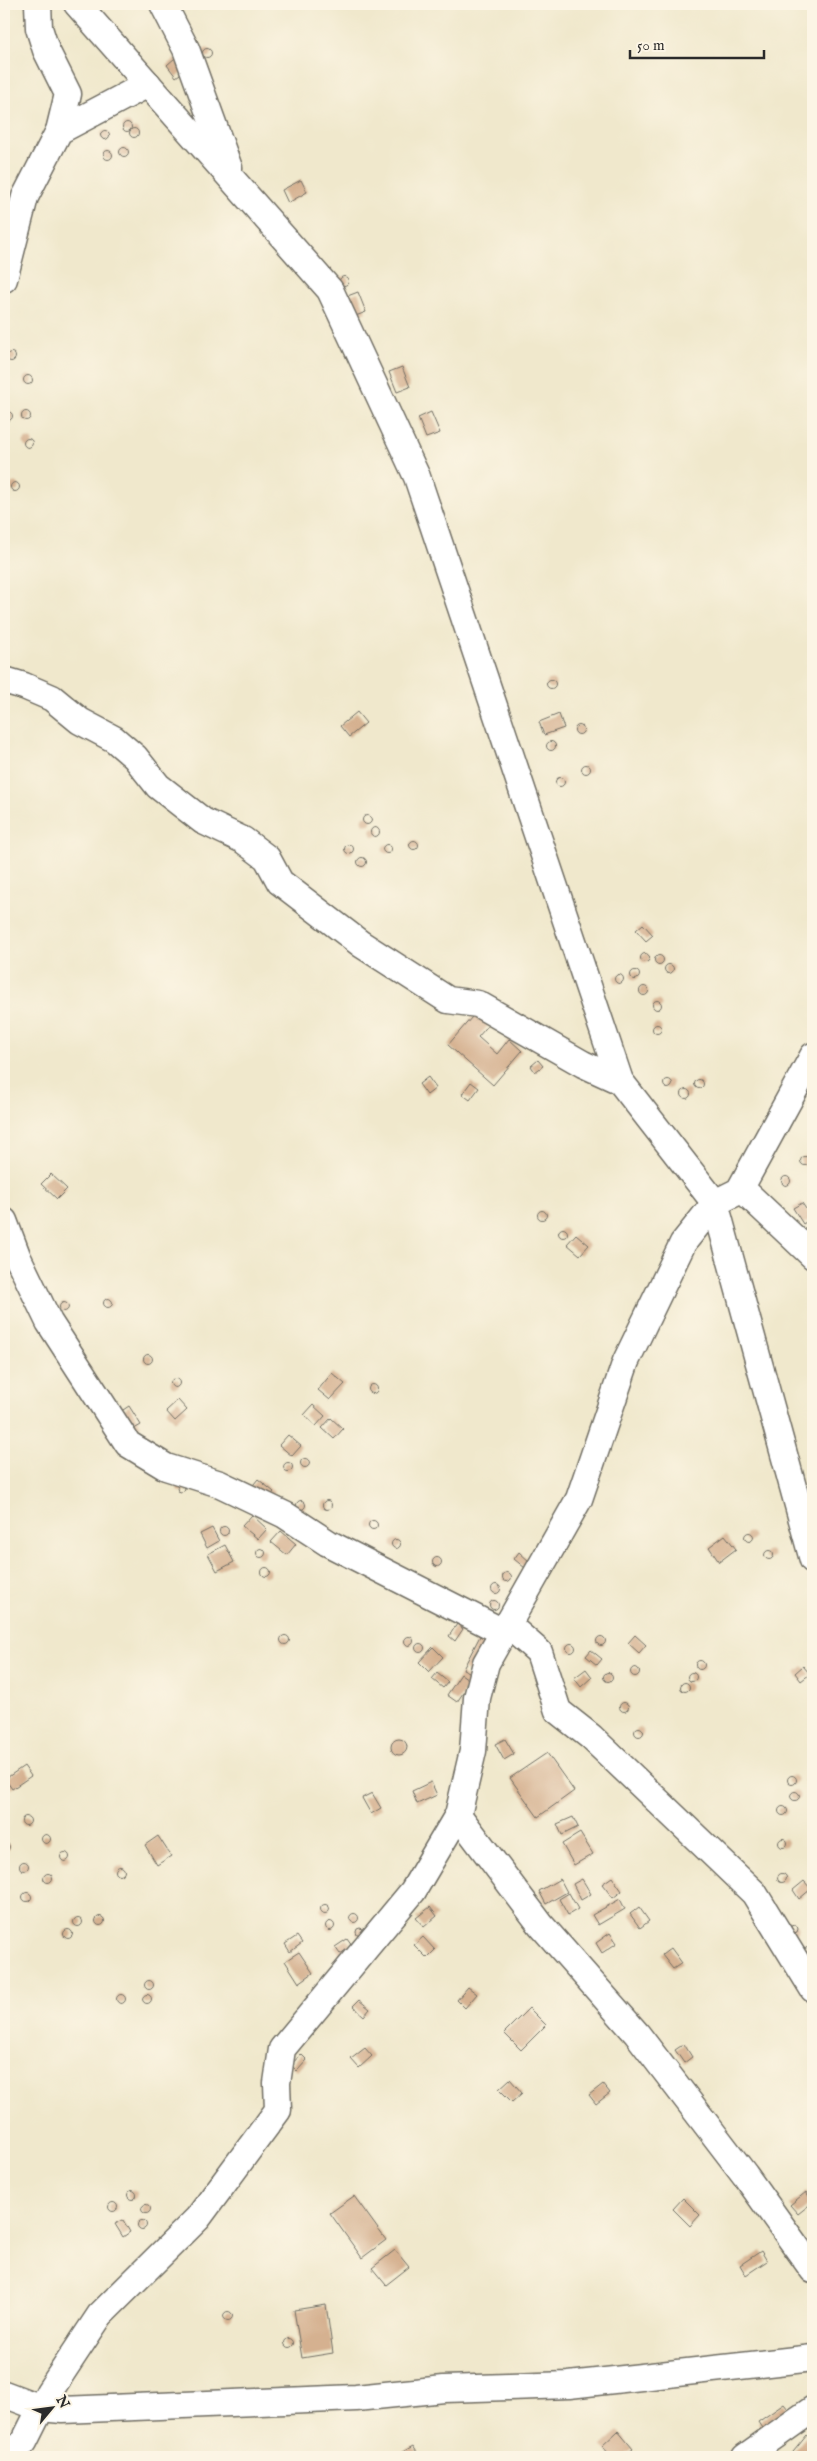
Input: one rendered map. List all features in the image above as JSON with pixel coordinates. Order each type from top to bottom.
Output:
[{"type":"street","points":[[4,279],[25,197],[59,131],[68,94],[46,50],[39,28],[38,4]]},
{"type":"street","points":[[77,4],[330,290],[417,477],[620,1081],[715,1202],[813,1560]]},
{"type":"street","points":[[163,4],[186,49],[233,180]]},
{"type":"street","points":[[59,131],[148,84]]},
{"type":"street","points":[[4,680],[52,698],[80,721],[114,739],[136,756],[158,786],[203,821],[243,840],[267,858],[280,882],[361,944],[448,1000],[478,1004],[583,1064],[620,1081]]},
{"type":"street","points":[[4,2457],[24,2442],[41,2408],[100,2315],[198,2218],[278,2110],[277,2083],[282,2049],[414,1891],[458,1815],[473,1750],[477,1698],[486,1663],[579,1499],[626,1361],[683,1243],[715,1202],[741,1188],[813,1056]]},
{"type":"street","points":[[741,1188],[813,1256]]},
{"type":"street","points":[[4,1221],[18,1258],[49,1322],[128,1444],[166,1467],[220,1484],[285,1515],[328,1543],[505,1628],[539,1652],[558,1711],[591,1737],[754,1893],[813,1989]]},
{"type":"street","points":[[458,1815],[541,1925],[637,2034],[745,2175],[813,2270]]},
{"type":"street","points":[[4,2394],[41,2408],[62,2410],[356,2398],[444,2389],[569,2385],[813,2358]]},
{"type":"street","points":[[745,2457],[813,2408]]},
{"type":"building","points":[[207,49],[211,53],[207,57],[203,53]]},
{"type":"building","points":[[175,58],[184,71],[176,77],[167,65]]},
{"type":"building","points":[[127,123],[131,127],[127,131],[123,127]]},
{"type":"building","points":[[134,129],[138,133],[134,137],[130,133]]},
{"type":"building","points":[[105,131],[109,135],[105,139],[101,135]]},
{"type":"building","points":[[124,148],[128,152],[124,156],[120,152]]},
{"type":"building","points":[[108,151],[112,155],[108,159],[104,155]]},
{"type":"building","points":[[301,180],[307,192],[288,203],[282,190]]},
{"type":"building","points":[[344,277],[348,281],[344,285],[340,281]]},
{"type":"building","points":[[358,292],[366,312],[353,317],[345,297]]},
{"type":"building","points":[[11,353],[15,357],[11,361],[7,357]]},
{"type":"building","points":[[402,367],[410,387],[397,392],[389,372]]},
{"type":"building","points":[[28,376],[32,380],[28,384],[24,380]]},
{"type":"building","points":[[8,412],[12,416],[8,420],[4,416]]},
{"type":"building","points":[[26,412],[30,416],[26,420],[22,416]]},
{"type":"building","points":[[431,412],[440,433],[426,438],[418,418]]},
{"type":"building","points":[[28,439],[32,443],[28,447],[24,443]]},
{"type":"building","points":[[15,482],[20,487],[15,492],[10,487]]},
{"type":"building","points":[[551,680],[555,684],[551,688],[547,684]]},
{"type":"building","points":[[357,712],[366,723],[349,737],[340,726]]},
{"type":"building","points":[[559,714],[564,728],[544,735],[539,722]]},
{"type":"building","points":[[579,726],[583,730],[579,734],[575,730]]},
{"type":"building","points":[[551,742],[555,746],[551,750],[547,746]]},
{"type":"building","points":[[586,765],[590,769],[586,773],[582,769]]},
{"type":"building","points":[[560,778],[564,782],[560,786],[556,782]]},
{"type":"building","points":[[367,816],[371,820],[367,824],[363,820]]},
{"type":"building","points":[[375,828],[379,832],[375,836],[371,832]]},
{"type":"building","points":[[414,841],[418,845],[414,849],[410,845]]},
{"type":"building","points":[[349,845],[353,849],[349,853],[345,849]]},
{"type":"building","points":[[387,845],[391,849],[387,853],[383,849]]},
{"type":"building","points":[[362,858],[366,862],[362,866],[358,862]]},
{"type":"building","points":[[643,924],[653,935],[646,941],[636,930]]},
{"type":"building","points":[[645,954],[649,958],[645,962],[641,958]]},
{"type":"building","points":[[659,956],[663,960],[659,964],[655,960]]},
{"type":"building","points":[[669,965],[673,969],[669,973],[665,969]]},
{"type":"building","points":[[635,971],[639,975],[635,979],[631,975]]},
{"type":"building","points":[[619,975],[623,979],[619,983],[615,979]]},
{"type":"building","points":[[644,987],[648,991],[644,995],[640,991]]},
{"type":"building","points":[[657,1001],[661,1005],[657,1009],[653,1005]]},
{"type":"building","points":[[478,1010],[491,1022],[478,1037],[497,1054],[509,1039],[522,1051],[493,1085],[448,1045]]},
{"type":"building","points":[[657,1025],[661,1029],[657,1033],[653,1029]]},
{"type":"building","points":[[538,1060],[543,1066],[535,1072],[531,1066]]},
{"type":"building","points":[[428,1077],[436,1088],[427,1095],[419,1084]]},
{"type":"building","points":[[668,1080],[672,1084],[668,1088],[664,1084]]},
{"type":"building","points":[[699,1080],[703,1084],[699,1088],[695,1084]]},
{"type":"building","points":[[471,1082],[479,1088],[470,1100],[462,1094]]},
{"type":"building","points":[[686,1090],[690,1094],[686,1098],[682,1094]]},
{"type":"building","points":[[805,1157],[809,1161],[805,1165],[801,1161]]},
{"type":"building","points":[[51,1174],[67,1189],[57,1199],[41,1184]]},
{"type":"building","points":[[786,1177],[790,1181],[786,1185],[782,1181]]},
{"type":"building","points":[[802,1203],[812,1218],[803,1224],[793,1208]]},
{"type":"building","points":[[542,1211],[546,1215],[542,1219],[538,1215]]},
{"type":"building","points":[[563,1229],[567,1233],[563,1237],[559,1233]]},
{"type":"building","points":[[576,1234],[589,1245],[580,1255],[567,1244]]},
{"type":"building","points":[[108,1299],[112,1303],[108,1307],[104,1303]]},
{"type":"building","points":[[64,1303],[68,1307],[64,1311],[60,1307]]},
{"type":"building","points":[[148,1355],[152,1359],[148,1363],[144,1359]]},
{"type":"building","points":[[332,1373],[345,1384],[330,1400],[318,1390]]},
{"type":"building","points":[[175,1379],[179,1383],[175,1387],[171,1383]]},
{"type":"building","points":[[373,1385],[377,1389],[373,1393],[369,1389]]},
{"type":"building","points":[[178,1400],[187,1410],[175,1421],[166,1411]]},
{"type":"building","points":[[313,1405],[325,1416],[316,1426],[304,1415]]},
{"type":"building","points":[[129,1406],[141,1425],[129,1432],[117,1414]]},
{"type":"building","points":[[331,1418],[343,1429],[334,1439],[322,1428]]},
{"type":"building","points":[[288,1435],[301,1446],[292,1456],[279,1445]]},
{"type":"building","points":[[305,1459],[309,1463],[305,1467],[301,1463]]},
{"type":"building","points":[[288,1463],[292,1467],[288,1471],[284,1467]]},
{"type":"building","points":[[258,1479],[274,1492],[264,1503],[249,1490]]},
{"type":"building","points":[[181,1484],[185,1488],[181,1492],[177,1488]]},
{"type":"building","points":[[301,1501],[305,1505],[301,1509],[297,1505]]},
{"type":"building","points":[[327,1501],[331,1505],[327,1509],[323,1505]]},
{"type":"building","points":[[252,1515],[267,1529],[258,1539],[242,1526]]},
{"type":"building","points":[[373,1521],[377,1525],[373,1529],[369,1525]]},
{"type":"building","points":[[224,1527],[228,1531],[224,1535],[220,1531]]},
{"type":"building","points":[[212,1528],[219,1541],[207,1548],[200,1534]]},
{"type":"building","points":[[281,1531],[296,1544],[287,1555],[271,1542]]},
{"type":"building","points":[[749,1533],[753,1537],[749,1541],[745,1537]]},
{"type":"building","points":[[725,1535],[736,1549],[719,1562],[709,1547]]},
{"type":"building","points":[[396,1540],[400,1544],[396,1548],[392,1544]]},
{"type":"building","points":[[225,1545],[234,1562],[217,1571],[208,1554]]},
{"type":"building","points":[[261,1549],[265,1553],[261,1557],[257,1553]]},
{"type":"building","points":[[769,1551],[773,1555],[769,1559],[765,1555]]},
{"type":"building","points":[[519,1552],[530,1562],[525,1568],[514,1559]]},
{"type":"building","points":[[437,1558],[441,1562],[437,1566],[433,1562]]},
{"type":"building","points":[[266,1568],[270,1572],[266,1576],[262,1572]]},
{"type":"building","points":[[507,1573],[511,1577],[507,1581],[503,1577]]},
{"type":"building","points":[[496,1585],[500,1589],[496,1593],[492,1589]]},
{"type":"building","points":[[494,1601],[498,1605],[494,1609],[490,1605]]},
{"type":"building","points":[[457,1624],[463,1629],[455,1641],[449,1636]]},
{"type":"building","points":[[635,1635],[646,1645],[639,1653],[628,1643]]},
{"type":"building","points":[[285,1636],[289,1640],[285,1644],[281,1640]]},
{"type":"building","points":[[480,1636],[491,1642],[473,1674],[463,1669]]},
{"type":"building","points":[[409,1637],[413,1641],[409,1645],[405,1641]]},
{"type":"building","points":[[601,1637],[605,1641],[601,1645],[597,1641]]},
{"type":"building","points":[[420,1644],[424,1648],[420,1652],[416,1648]]},
{"type":"building","points":[[571,1644],[575,1648],[571,1652],[567,1648]]},
{"type":"building","points":[[433,1647],[443,1657],[429,1672],[419,1662]]},
{"type":"building","points":[[591,1650],[602,1659],[597,1665],[586,1656]]},
{"type":"building","points":[[700,1661],[704,1665],[700,1669],[696,1665]]},
{"type":"building","points":[[803,1666],[810,1674],[801,1681],[795,1673]]},
{"type":"building","points":[[635,1668],[639,1672],[635,1676],[631,1672]]},
{"type":"building","points":[[586,1669],[592,1677],[581,1687],[574,1678]]},
{"type":"building","points":[[437,1673],[448,1682],[443,1688],[432,1679]]},
{"type":"building","points":[[608,1673],[612,1677],[608,1681],[604,1677]]},
{"type":"building","points":[[692,1673],[696,1677],[692,1681],[688,1677]]},
{"type":"building","points":[[461,1674],[471,1681],[457,1702],[447,1695]]},
{"type":"building","points":[[685,1683],[689,1687],[685,1691],[681,1687]]},
{"type":"building","points":[[624,1703],[628,1707],[624,1711],[620,1707]]},
{"type":"building","points":[[639,1728],[643,1732],[639,1736],[635,1732]]},
{"type":"building","points":[[396,1739],[402,1739],[407,1744],[405,1753],[396,1755],[391,1750],[391,1744]]},
{"type":"building","points":[[505,1739],[514,1754],[504,1760],[495,1744]]},
{"type":"building","points":[[547,1753],[574,1791],[538,1817],[510,1778]]},
{"type":"building","points":[[24,1766],[31,1776],[12,1789],[5,1779]]},
{"type":"building","points":[[813,1773],[813,1786],[807,1778]]},
{"type":"building","points":[[792,1776],[796,1780],[792,1784],[788,1780]]},
{"type":"building","points":[[431,1782],[437,1795],[417,1804],[412,1791]]},
{"type":"building","points":[[795,1792],[799,1796],[795,1800],[791,1796]]},
{"type":"building","points":[[372,1793],[381,1808],[371,1814],[362,1798]]},
{"type":"building","points":[[783,1807],[787,1811],[783,1815],[779,1811]]},
{"type":"building","points":[[26,1817],[30,1821],[26,1825],[22,1821]]},
{"type":"building","points":[[573,1817],[578,1827],[562,1835],[557,1824]]},
{"type":"building","points":[[580,1833],[593,1854],[574,1865],[562,1844]]},
{"type":"building","points":[[46,1835],[50,1839],[46,1843],[42,1839]]},
{"type":"building","points":[[158,1836],[171,1856],[157,1865],[145,1845]]},
{"type":"building","points":[[783,1839],[787,1843],[783,1847],[779,1843]]},
{"type":"building","points":[[6,1843],[10,1847],[6,1851],[2,1847]]},
{"type":"building","points":[[65,1853],[69,1857],[65,1861],[61,1857]]},
{"type":"building","points":[[24,1862],[28,1866],[24,1870],[20,1866]]},
{"type":"building","points":[[120,1867],[124,1871],[120,1875],[116,1871]]},
{"type":"building","points":[[48,1874],[52,1878],[48,1882],[44,1878]]},
{"type":"building","points":[[782,1874],[786,1878],[782,1882],[778,1878]]},
{"type":"building","points":[[612,1877],[622,1891],[613,1898],[602,1884]]},
{"type":"building","points":[[560,1879],[567,1892],[546,1904],[539,1891]]},
{"type":"building","points":[[582,1879],[591,1894],[581,1900],[573,1884]]},
{"type":"building","points":[[804,1881],[811,1889],[799,1899],[793,1890]]},
{"type":"building","points":[[27,1893],[31,1897],[27,1901],[23,1897]]},
{"type":"building","points":[[569,1893],[578,1909],[568,1915],[559,1899]]},
{"type":"building","points":[[620,1899],[625,1909],[598,1925],[592,1915]]},
{"type":"building","points":[[325,1905],[329,1909],[325,1913],[321,1909]]},
{"type":"building","points":[[430,1907],[437,1916],[424,1927],[416,1918]]},
{"type":"building","points":[[639,1907],[649,1921],[640,1928],[630,1914]]},
{"type":"building","points":[[354,1914],[358,1918],[354,1922],[350,1918]]},
{"type":"building","points":[[100,1917],[104,1921],[100,1925],[96,1921]]},
{"type":"building","points":[[78,1918],[82,1922],[78,1926],[74,1922]]},
{"type":"building","points":[[330,1922],[334,1926],[330,1930],[326,1926]]},
{"type":"building","points":[[794,1925],[798,1929],[794,1933],[790,1929]]},
{"type":"building","points":[[360,1928],[364,1932],[360,1936],[356,1932]]},
{"type":"building","points":[[68,1930],[72,1934],[68,1938],[64,1934]]},
{"type":"building","points":[[610,1933],[617,1943],[602,1953],[596,1943]]},
{"type":"building","points":[[297,1936],[302,1943],[290,1952],[285,1944]]},
{"type":"building","points":[[423,1937],[435,1950],[427,1958],[414,1945]]},
{"type":"building","points":[[347,1939],[352,1946],[340,1954],[335,1947]]},
{"type":"building","points":[[671,1948],[682,1963],[673,1969],[662,1955]]},
{"type":"building","points":[[808,1948],[812,1952],[808,1956],[804,1952]]},
{"type":"building","points":[[299,1952],[313,1973],[299,1983],[285,1961]]},
{"type":"building","points":[[149,1981],[153,1985],[149,1989],[145,1985]]},
{"type":"building","points":[[468,1987],[477,1994],[465,2008],[457,2000]]},
{"type":"building","points":[[121,1995],[125,1999],[121,2003],[117,1999]]},
{"type":"building","points":[[147,1995],[151,1999],[147,2003],[143,1999]]},
{"type":"building","points":[[359,2000],[370,2009],[364,2016],[353,2006]]},
{"type":"building","points":[[529,2008],[546,2025],[521,2050],[504,2033]]},
{"type":"building","points":[[684,2044],[692,2057],[684,2063],[675,2050]]},
{"type":"building","points":[[365,2048],[372,2056],[359,2068],[351,2059]]},
{"type":"building","points":[[301,2054],[307,2060],[297,2071],[291,2065]]},
{"type":"building","points":[[510,2079],[522,2093],[512,2102],[499,2089]]},
{"type":"building","points":[[603,2084],[610,2093],[596,2104],[589,2095]]},
{"type":"building","points":[[132,2191],[136,2195],[132,2199],[128,2195]]},
{"type":"building","points":[[806,2192],[813,2202],[798,2214],[790,2205]]},
{"type":"building","points":[[354,2196],[386,2240],[362,2258],[330,2213]]},
{"type":"building","points":[[683,2198],[700,2215],[690,2226],[673,2209]]},
{"type":"building","points":[[113,2203],[117,2207],[113,2211],[109,2207]]},
{"type":"building","points":[[146,2205],[150,2209],[146,2213],[142,2209]]},
{"type":"building","points":[[123,2220],[130,2232],[123,2237],[115,2224]]},
{"type":"building","points":[[142,2221],[146,2225],[142,2229],[138,2225]]},
{"type":"building","points":[[395,2250],[409,2267],[386,2285],[372,2268]]},
{"type":"building","points":[[761,2251],[767,2261],[746,2275],[740,2265]]},
{"type":"building","points":[[326,2305],[333,2353],[302,2358],[294,2310]]},
{"type":"building","points":[[228,2312],[232,2316],[228,2320],[224,2316]]},
{"type":"building","points":[[289,2339],[293,2343],[289,2347],[285,2343]]},
{"type":"building","points":[[784,2404],[792,2414],[765,2433],[758,2422]]},
{"type":"building","points":[[618,2431],[633,2449],[623,2457],[612,2457],[602,2446]]},
{"type":"building","points":[[807,2435],[813,2441],[813,2457],[789,2457]]},
{"type":"building","points":[[413,2446],[420,2457],[398,2457],[397,2455]]}]
